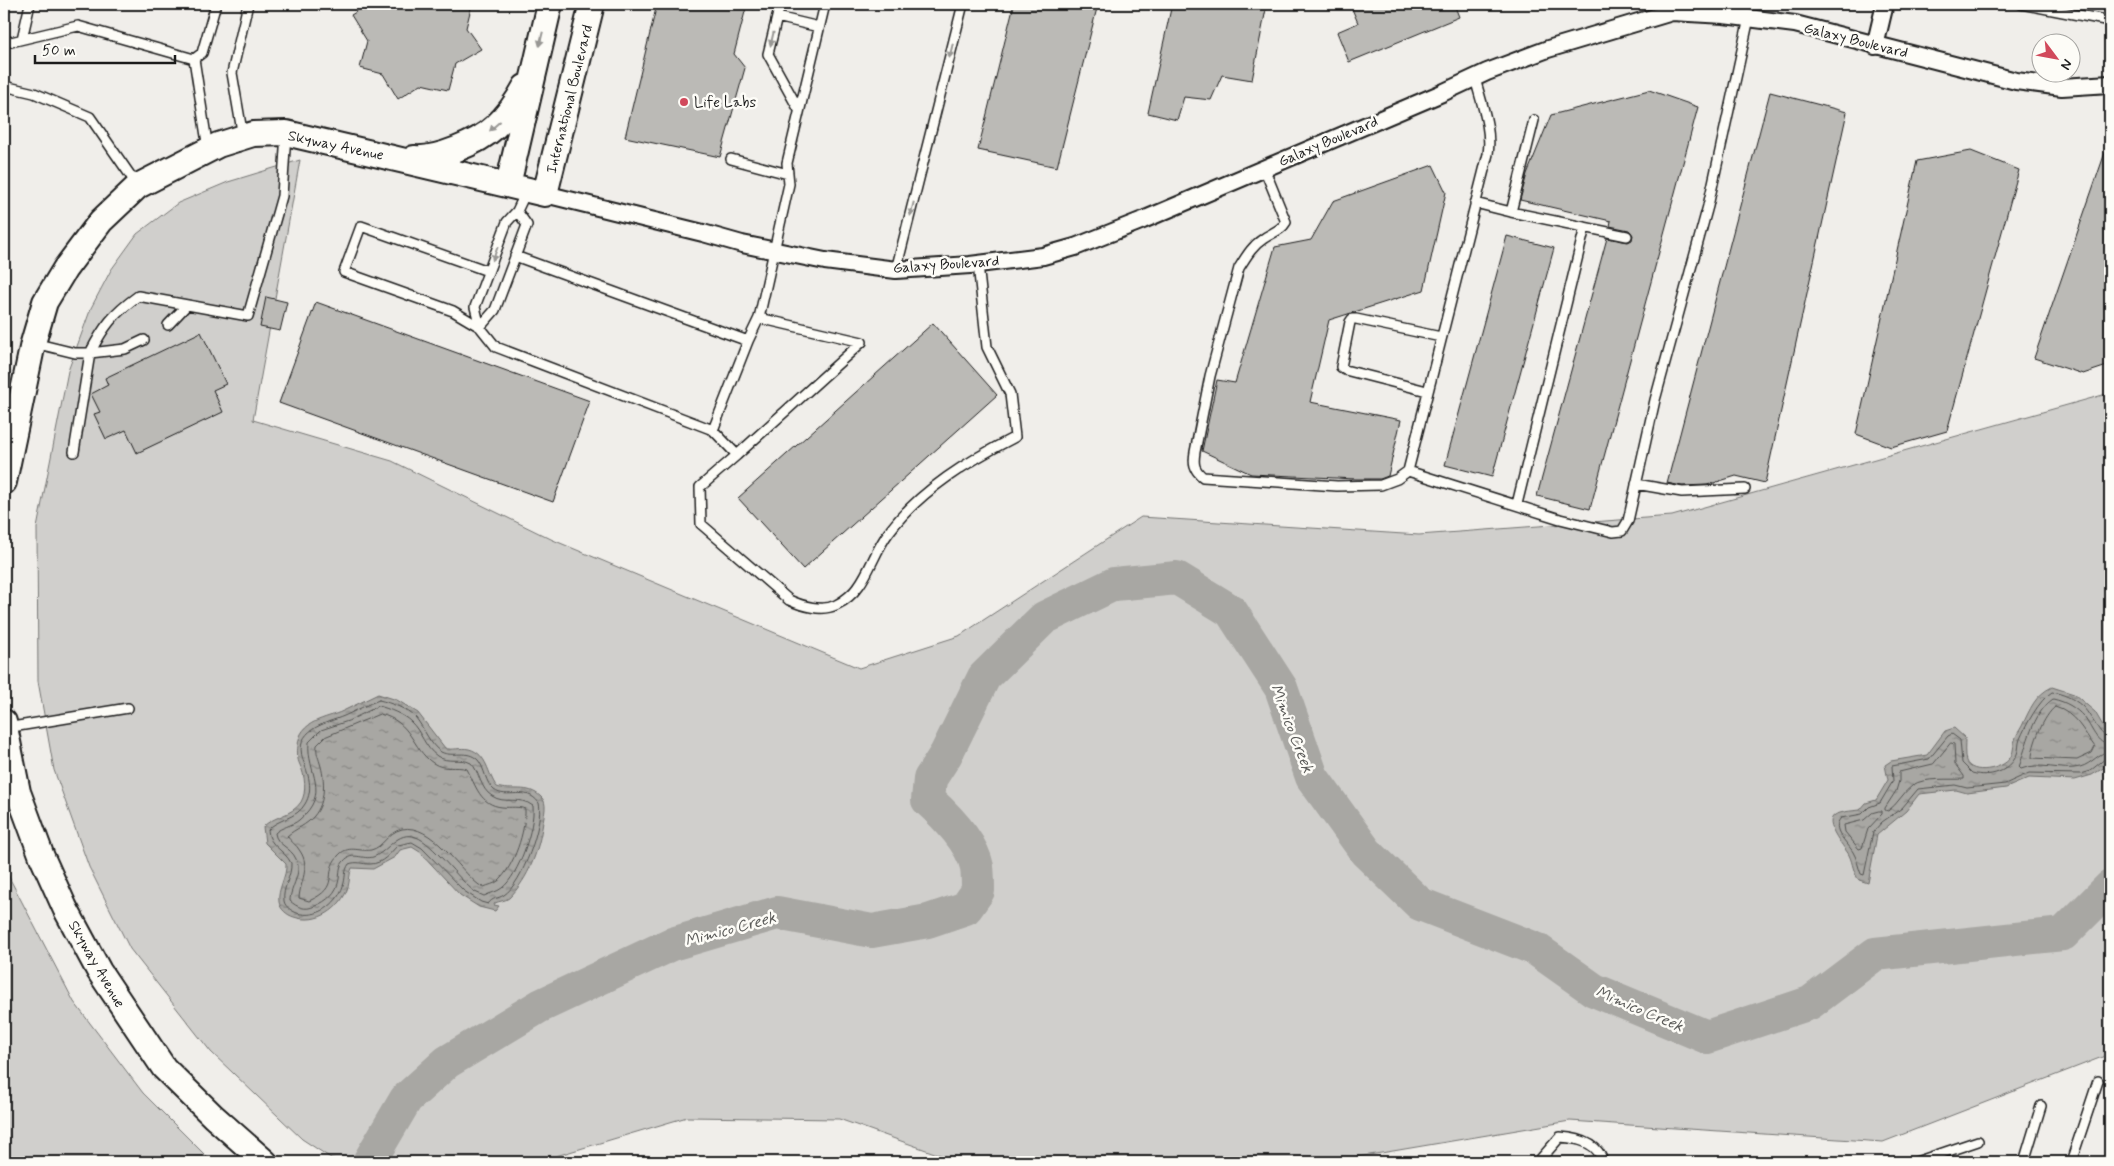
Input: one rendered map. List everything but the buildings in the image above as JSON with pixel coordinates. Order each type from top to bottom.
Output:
[{"type":"street","points":[[527,189],[533,72],[550,4]]},
{"type":"street","name":"International Boulevard","points":[[527,189],[592,4]]},
{"type":"street","points":[[1875,46],[1885,4]]},
{"type":"street","name":"Galaxy Boulevard","points":[[527,189],[774,251],[825,262],[896,270],[978,264],[1043,256],[1075,247],[1475,78],[1548,49],[1667,9],[1672,12],[1749,18],[1795,24],[2016,81],[2062,87],[2110,84]]},
{"type":"street","points":[[391,157],[426,159],[468,144],[494,128],[517,102],[533,72]]},
{"type":"street","name":"Skyway Avenue","points":[[4,482],[33,343],[45,302],[65,269],[101,221],[138,186],[208,149],[253,134],[286,133],[527,189]]},
{"type":"street","name":"Skyway Avenue","points":[[4,726],[18,792],[42,857],[65,908],[99,971],[164,1068],[265,1162]]},
{"type":"lane","points":[[22,39],[30,4]]},
{"type":"lane","points":[[194,59],[202,53],[216,4]]},
{"type":"lane","points":[[243,137],[232,73],[248,4]]},
{"type":"lane","points":[[780,4],[768,54],[799,110]]},
{"type":"lane","points":[[713,430],[759,318],[789,184],[787,163],[825,4]]},
{"type":"lane","points":[[896,270],[963,4]]},
{"type":"lane","points":[[2021,4],[2110,21]]},
{"type":"lane","points":[[777,17],[820,27]]},
{"type":"lane","points":[[1408,471],[1560,519],[1613,532],[1622,531],[1628,521],[1655,400],[1708,206],[1749,18]]},
{"type":"lane","points":[[4,40],[10,42],[78,26],[194,59]]},
{"type":"lane","points":[[194,59],[208,149]]},
{"type":"lane","points":[[1264,168],[1286,222],[1283,227],[1262,239],[1248,252],[1239,268],[1210,376],[1193,464],[1196,472],[1203,477],[1337,486],[1381,485],[1397,479],[1408,471],[1490,142],[1475,78]]},
{"type":"lane","points":[[4,86],[34,93],[90,117],[138,186]]},
{"type":"lane","points":[[1511,212],[1534,120]]},
{"type":"lane","points":[[74,452],[90,353],[101,332],[118,311],[138,296],[248,316],[282,196],[286,133]]},
{"type":"lane","points":[[731,159],[788,174]]},
{"type":"lane","points":[[480,327],[475,307],[507,222],[517,211],[527,189]]},
{"type":"lane","points":[[1475,202],[1511,212],[1627,236]]},
{"type":"lane","points":[[480,327],[495,310],[527,225],[517,211]]},
{"type":"lane","points":[[488,271],[361,226],[344,272],[453,312],[480,327],[496,347],[713,430],[737,455]]},
{"type":"lane","points":[[1517,504],[1585,227]]},
{"type":"lane","points":[[515,256],[748,341]]},
{"type":"lane","points":[[759,318],[862,342],[700,488],[701,524],[789,600],[806,607],[835,606],[854,592],[866,578],[888,533],[916,502],[985,452],[1015,437],[1010,394],[988,348],[978,264]]},
{"type":"lane","points":[[168,325],[187,305]]},
{"type":"lane","points":[[1427,391],[1345,370],[1340,367],[1350,322],[1352,319],[1356,319],[1441,337]]},
{"type":"lane","points":[[33,343],[75,353],[90,353],[125,349],[144,340]]},
{"type":"lane","points":[[1636,484],[1682,492],[1745,489]]},
{"type":"lane","points":[[4,726],[128,708]]},
{"type":"lane","points":[[2071,1162],[2098,1081]]},
{"type":"lane","points":[[2024,1162],[2041,1106]]},
{"type":"lane","points":[[1538,1162],[1560,1137],[1577,1138],[1589,1144],[1601,1156],[1603,1162]]},
{"type":"lane","points":[[1916,1162],[1978,1141]]},
{"type":"shaded area","points":[[300,160],[253,420],[392,461],[553,540],[859,668],[959,636],[1141,517],[1419,535],[1672,516],[2110,393],[2110,1054],[1883,1142],[1570,1121],[1328,1162],[960,1162],[839,1119],[687,1117],[546,1159],[542,1162],[337,1162],[302,1139],[211,1052],[130,949],[89,867],[54,770],[38,681],[37,528],[68,371],[91,308],[111,270],[137,234],[178,203],[228,182]]},
{"type":"shaded area","points":[[4,862],[10,879],[74,1002],[143,1093],[212,1162],[4,1162]]},
{"type":"water","points":[[2052,687],[2074,694],[2095,712],[2109,736],[2110,758],[2105,767],[2092,775],[2075,780],[2029,778],[2006,788],[1967,793],[1956,790],[1919,794],[1906,811],[1877,835],[1868,883],[1859,880],[1849,855],[1834,833],[1831,821],[1834,816],[1842,812],[1860,810],[1866,803],[1876,800],[1888,780],[1885,765],[1891,761],[1927,755],[1945,731],[1954,728],[1965,738],[1965,759],[1969,766],[1981,770],[1995,768],[2010,758],[2016,736],[2034,703],[2041,694]]},
{"type":"water","points":[[378,694],[397,700],[418,713],[445,748],[469,749],[480,755],[497,787],[525,789],[536,793],[543,799],[545,809],[536,853],[532,863],[522,882],[509,898],[495,903],[494,905],[499,906],[495,911],[479,907],[460,895],[420,852],[412,847],[400,850],[395,857],[373,869],[352,868],[345,895],[334,908],[319,917],[303,919],[294,917],[282,909],[279,897],[286,864],[265,843],[263,827],[272,820],[293,810],[303,798],[305,789],[304,778],[298,760],[300,737],[303,731],[314,722],[343,711]]},
{"type":"waterway","name":"Mimico Creek","points":[[369,1162],[406,1099],[447,1062],[540,1006],[672,944],[777,913],[872,931],[928,921],[966,908],[978,891],[977,867],[964,839],[943,814],[928,800],[930,779],[946,754],[984,677],[1044,618],[1114,584],[1177,578],[1231,611],[1281,688],[1312,777],[1366,852],[1420,904],[1536,949],[1594,990],[1707,1037],[1810,1003],[1875,954],[2063,934],[2110,887]]},
{"type":"place","name":"Life Labs","points":[[684,102]]}]
